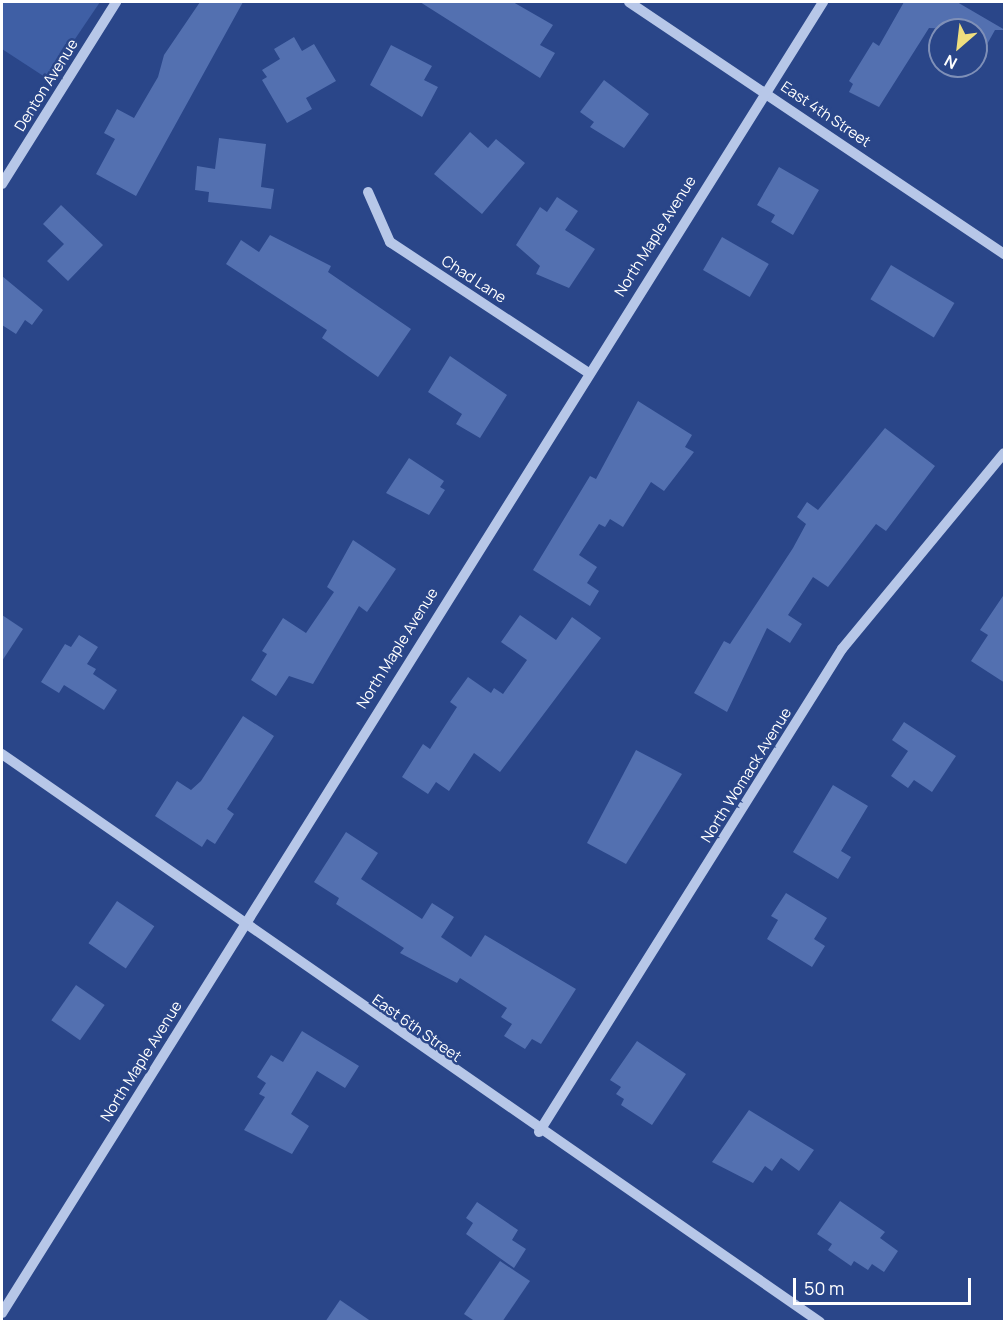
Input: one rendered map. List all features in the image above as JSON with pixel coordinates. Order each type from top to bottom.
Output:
[{"type":"street","name":"Denton Avenue","points":[[2,184],[116,2]]},
{"type":"street","name":"East 4th Street","points":[[629,2],[764,90],[1005,254]]},
{"type":"street","name":"North Maple Avenue","points":[[2,1313],[587,372],[764,90],[823,2]]},
{"type":"street","name":"Chad Lane","points":[[368,192],[390,242],[587,372]]},
{"type":"street","name":"North Womack Avenue","points":[[539,1132],[842,649],[1005,453]]},
{"type":"street","name":"East 6th Street","points":[[2,754],[539,1132],[820,1322]]},
{"type":"shaded area","points":[[2,2],[100,2],[48,79],[2,49]]},
{"type":"building","points":[[200,2],[243,2],[136,196],[96,174],[115,139],[104,133],[117,109],[134,118],[158,77],[164,55]]},
{"type":"building","points":[[420,2],[513,2],[553,25],[540,45],[555,53],[540,78]]},
{"type":"building","points":[[904,2],[957,2],[984,18],[928,18],[928,30],[879,107],[849,92],[853,84],[849,81],[873,42],[879,46]]},
{"type":"building","points":[[988,20],[1005,30],[995,30],[988,43]]},
{"type":"building","points":[[294,37],[302,51],[314,44],[336,81],[306,98],[312,109],[287,123],[262,80],[267,77],[262,70],[280,59],[274,49]]},
{"type":"building","points":[[391,45],[432,66],[424,80],[438,87],[422,117],[370,85]]},
{"type":"building","points":[[604,80],[649,114],[624,148],[590,127],[594,122],[580,112]]},
{"type":"building","points":[[470,132],[488,148],[496,139],[525,163],[482,214],[434,174]]},
{"type":"building","points":[[219,138],[266,144],[261,187],[274,189],[271,209],[208,202],[209,192],[195,190],[197,166],[215,169]]},
{"type":"building","points":[[779,167],[819,190],[793,235],[771,222],[775,215],[757,205]]},
{"type":"building","points":[[557,197],[578,211],[565,230],[595,249],[569,288],[536,274],[540,266],[516,245],[540,207],[547,212]]},
{"type":"building","points":[[61,205],[103,245],[68,281],[47,261],[64,244],[43,224]]},
{"type":"building","points":[[270,235],[331,266],[328,272],[411,329],[378,377],[322,338],[327,330],[226,264],[241,240],[259,252]]},
{"type":"building","points":[[722,237],[769,264],[750,297],[703,270]]},
{"type":"building","points":[[891,265],[954,303],[934,337],[870,299]]},
{"type":"building","points":[[2,276],[43,310],[32,325],[25,320],[16,334],[2,325]]},
{"type":"building","points":[[450,356],[507,395],[480,438],[456,424],[462,414],[428,392]]},
{"type":"building","points":[[638,401],[692,435],[685,447],[694,452],[664,491],[651,482],[623,527],[610,519],[605,527],[599,524],[579,555],[597,567],[587,583],[599,591],[590,606],[533,570],[590,476],[596,479]]},
{"type":"building","points":[[885,428],[935,466],[886,531],[876,524],[828,587],[813,577],[788,615],[802,624],[790,643],[767,628],[727,712],[694,693],[724,641],[730,644],[793,548],[806,524],[797,517],[807,502],[818,510]]},
{"type":"building","points":[[409,458],[444,481],[440,487],[445,490],[429,515],[386,493]]},
{"type":"building","points":[[353,540],[396,569],[367,612],[359,606],[313,684],[289,676],[276,696],[251,680],[267,654],[262,651],[283,618],[306,633],[334,592],[327,587]]},
{"type":"building","points":[[1005,593],[1005,683],[971,661],[988,635],[980,630]]},
{"type":"building","points":[[2,615],[23,629],[2,661]]},
{"type":"building","points":[[520,615],[556,640],[572,617],[601,638],[500,772],[474,753],[449,791],[436,782],[428,794],[402,777],[423,744],[430,749],[457,707],[450,702],[468,677],[491,693],[494,688],[503,694],[527,660],[501,642]]},
{"type":"building","points":[[79,635],[98,647],[87,664],[96,669],[93,674],[117,690],[104,710],[64,685],[59,693],[41,682],[65,644],[71,647]]},
{"type":"building","points":[[243,716],[274,736],[227,809],[234,814],[215,844],[207,839],[202,847],[155,816],[177,781],[191,790],[201,781]]},
{"type":"building","points":[[904,722],[956,756],[932,792],[914,780],[908,788],[891,776],[908,751],[892,740]]},
{"type":"building","points":[[636,750],[682,774],[626,864],[587,843]]},
{"type":"building","points":[[833,785],[868,806],[841,851],[851,857],[838,879],[793,852]]},
{"type":"building","points":[[346,832],[378,853],[361,879],[422,919],[432,903],[454,917],[441,937],[471,957],[485,935],[576,989],[541,1044],[532,1039],[525,1049],[504,1036],[512,1024],[501,1017],[507,1008],[460,978],[457,983],[400,953],[404,948],[336,904],[339,898],[314,882]]},
{"type":"building","points":[[786,893],[827,918],[814,939],[825,946],[812,967],[767,939],[778,920],[771,916]]},
{"type":"building","points":[[117,901],[154,926],[126,968],[88,943]]},
{"type":"building","points":[[76,985],[105,1005],[80,1040],[51,1020]]},
{"type":"building","points":[[302,1031],[359,1066],[345,1088],[317,1071],[291,1114],[309,1126],[292,1154],[244,1130],[265,1097],[259,1094],[266,1083],[257,1077],[271,1055],[283,1062]]},
{"type":"building","points":[[637,1041],[686,1074],[652,1125],[621,1105],[624,1099],[616,1094],[621,1087],[610,1080]]},
{"type":"building","points":[[749,1110],[814,1150],[799,1171],[781,1158],[772,1171],[765,1166],[753,1183],[712,1162]]},
{"type":"building","points":[[840,1201],[885,1232],[880,1238],[898,1251],[884,1272],[872,1264],[868,1270],[854,1261],[851,1266],[828,1250],[832,1244],[817,1234]]},
{"type":"building","points":[[477,1202],[518,1230],[512,1240],[526,1249],[514,1268],[466,1234],[473,1223],[466,1218]]},
{"type":"building","points":[[500,1261],[530,1281],[502,1322],[476,1322],[464,1314]]},
{"type":"building","points":[[340,1300],[372,1322],[325,1322]]}]
